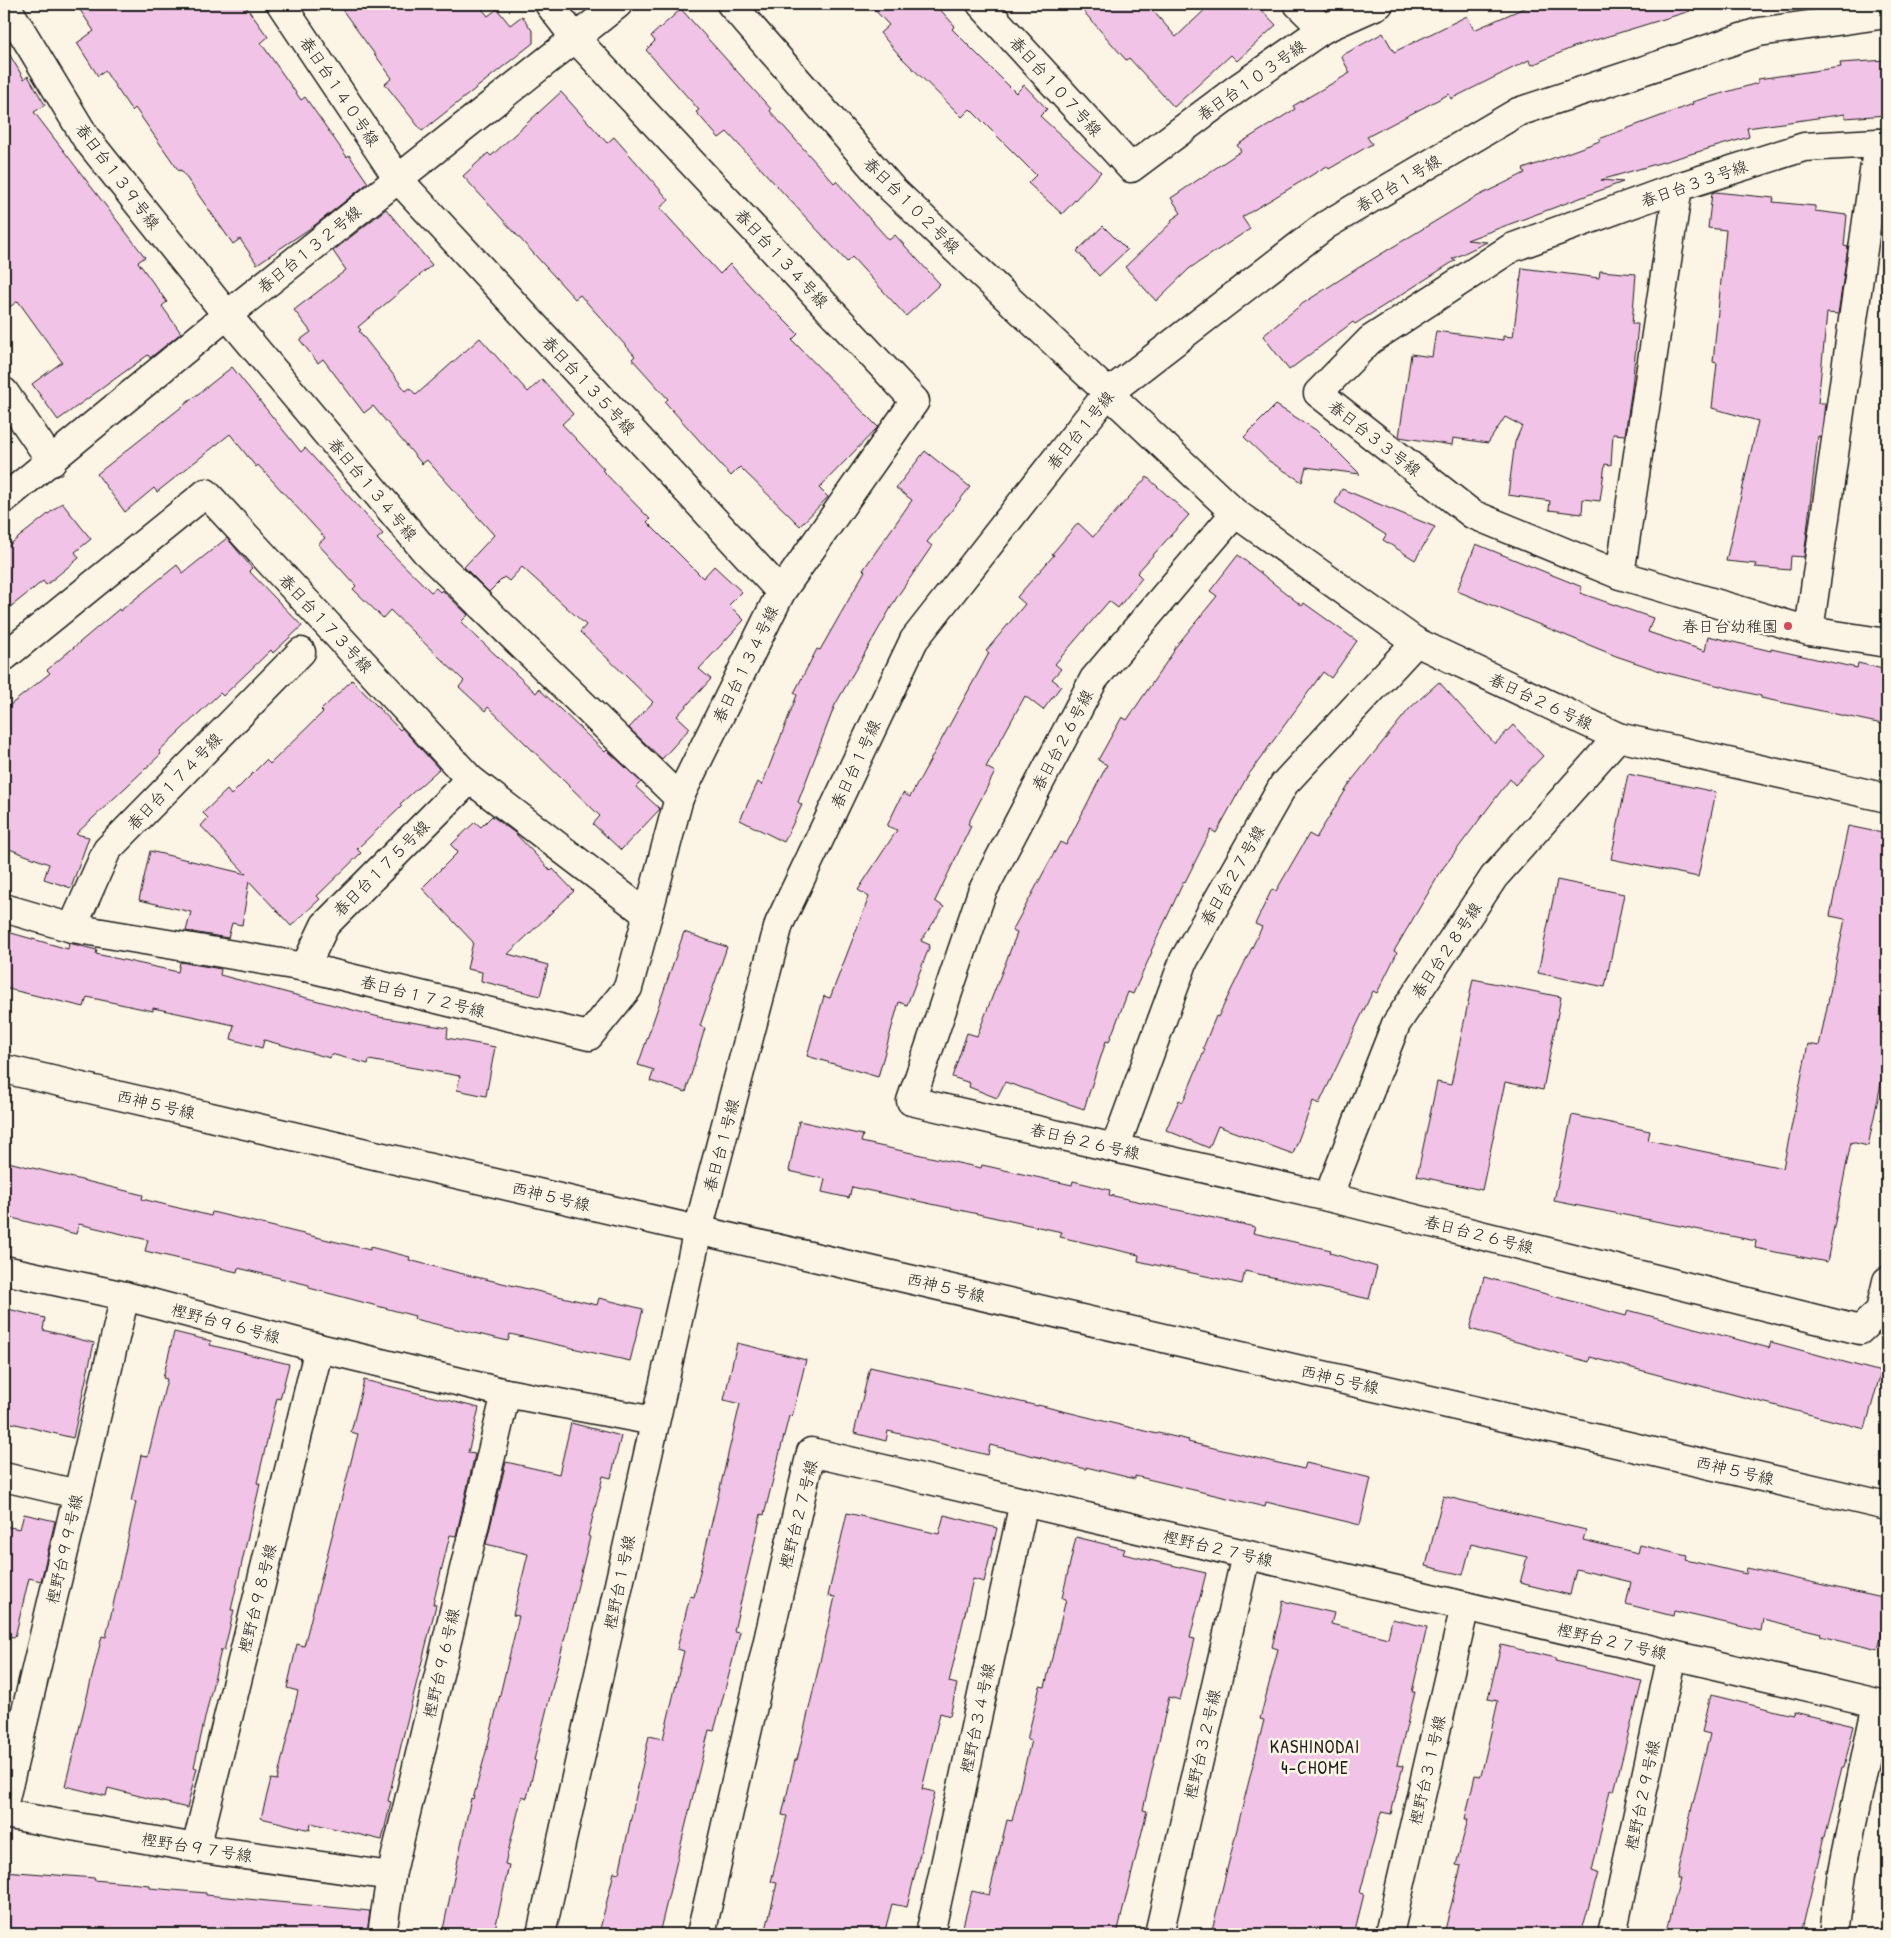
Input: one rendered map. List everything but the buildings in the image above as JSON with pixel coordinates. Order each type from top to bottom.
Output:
[{"type":"street","name":"春日台１３９号線","points":[[5,4],[86,138],[227,315]]},
{"type":"street","name":"春日台１４０号線","points":[[281,4],[398,179]]},
{"type":"street","points":[[549,4],[575,38]]},
{"type":"street","name":"春日台１３２号線","points":[[4,499],[52,462],[227,315],[618,4]]},
{"type":"street","name":"春日台１０２号線","points":[[731,4],[892,189],[1107,394]]},
{"type":"street","name":"春日台１０７号線","points":[[981,4],[1131,168]]},
{"type":"street","points":[[1298,4],[1324,29]]},
{"type":"street","name":"春日台１０３号線","points":[[1131,168],[1238,88],[1324,29],[1379,4]]},
{"type":"street","name":"春日台１号線","points":[[698,1230],[779,924],[914,640],[1107,394],[1326,225],[1518,112],[1759,32],[1887,14]]},
{"type":"street","name":"春日台１３４号線","points":[[227,315],[426,552],[679,798],[781,592],[916,401],[575,38]]},
{"type":"street","points":[[1808,631],[1882,143]]},
{"type":"street","name":"春日台３３号線","points":[[1882,143],[1804,146],[1678,187],[1511,248],[1370,340],[1318,393],[1472,514],[1620,575],[1808,631],[1887,643]]},
{"type":"street","name":"春日台１３５号線","points":[[398,179],[781,592]]},
{"type":"street","points":[[1620,575],[1678,187]]},
{"type":"street","points":[[4,392],[52,462]]},
{"type":"street","name":"春日台２６号線","points":[[1107,394],[1235,513],[1416,642],[1618,737],[1887,798]]},
{"type":"street","name":"春日台１７３号線","points":[[4,657],[206,493],[470,778],[648,915]]},
{"type":"street","name":"春日台２６号線","points":[[1235,513],[1094,679],[982,892],[911,1101],[1328,1197],[1860,1330],[1880,1311],[1887,1281]]},
{"type":"street","name":"春日台２７号線","points":[[1115,1148],[1184,960],[1284,784],[1416,642]]},
{"type":"street","name":"春日台１７４号線","points":[[72,928],[107,850],[301,652]]},
{"type":"street","name":"春日台２８号線","points":[[1328,1197],[1396,1024],[1494,877],[1618,737]]},
{"type":"street","name":"春日台１７５号線","points":[[305,968],[325,925],[470,778]]},
{"type":"street","name":"春日台１７２号線","points":[[4,908],[72,928],[305,968],[589,1036],[628,988],[679,798]]},
{"type":"street","name":"西神５号線","points":[[4,1069],[1887,1506]]},
{"type":"street","name":"樫野台１号線","points":[[541,1934],[698,1230]]},
{"type":"street","name":"樫野台９６号線","points":[[4,1270],[124,1296],[319,1348],[506,1393],[654,1421]]},
{"type":"street","name":"樫野台９９号線","points":[[4,1803],[124,1296]]},
{"type":"street","name":"樫野台９８号線","points":[[196,1848],[319,1348]]},
{"type":"street","name":"樫野台９６号線","points":[[382,1934],[391,1876],[506,1393]]},
{"type":"street","name":"樫野台２７号線","points":[[701,1934],[811,1452],[1877,1703],[1842,1872],[1834,1934]]},
{"type":"street","points":[[4,1477],[77,1494]]},
{"type":"street","name":"樫野台３４号線","points":[[930,1934],[1024,1502]]},
{"type":"street","name":"樫野台３２号線","points":[[1159,1934],[1246,1554]]},
{"type":"street","name":"樫野台３１号線","points":[[1389,1934],[1465,1606]]},
{"type":"street","name":"樫野台２９号線","points":[[1612,1934],[1672,1655]]},
{"type":"street","name":"樫野台９７号線","points":[[4,1814],[196,1848],[391,1876]]},
{"type":"place","name":"春日台幼稚園","points":[[1788,626]]},
{"type":"district","name":"KASHINODAI 4-CHOME","points":[[1315,1756]]}]
